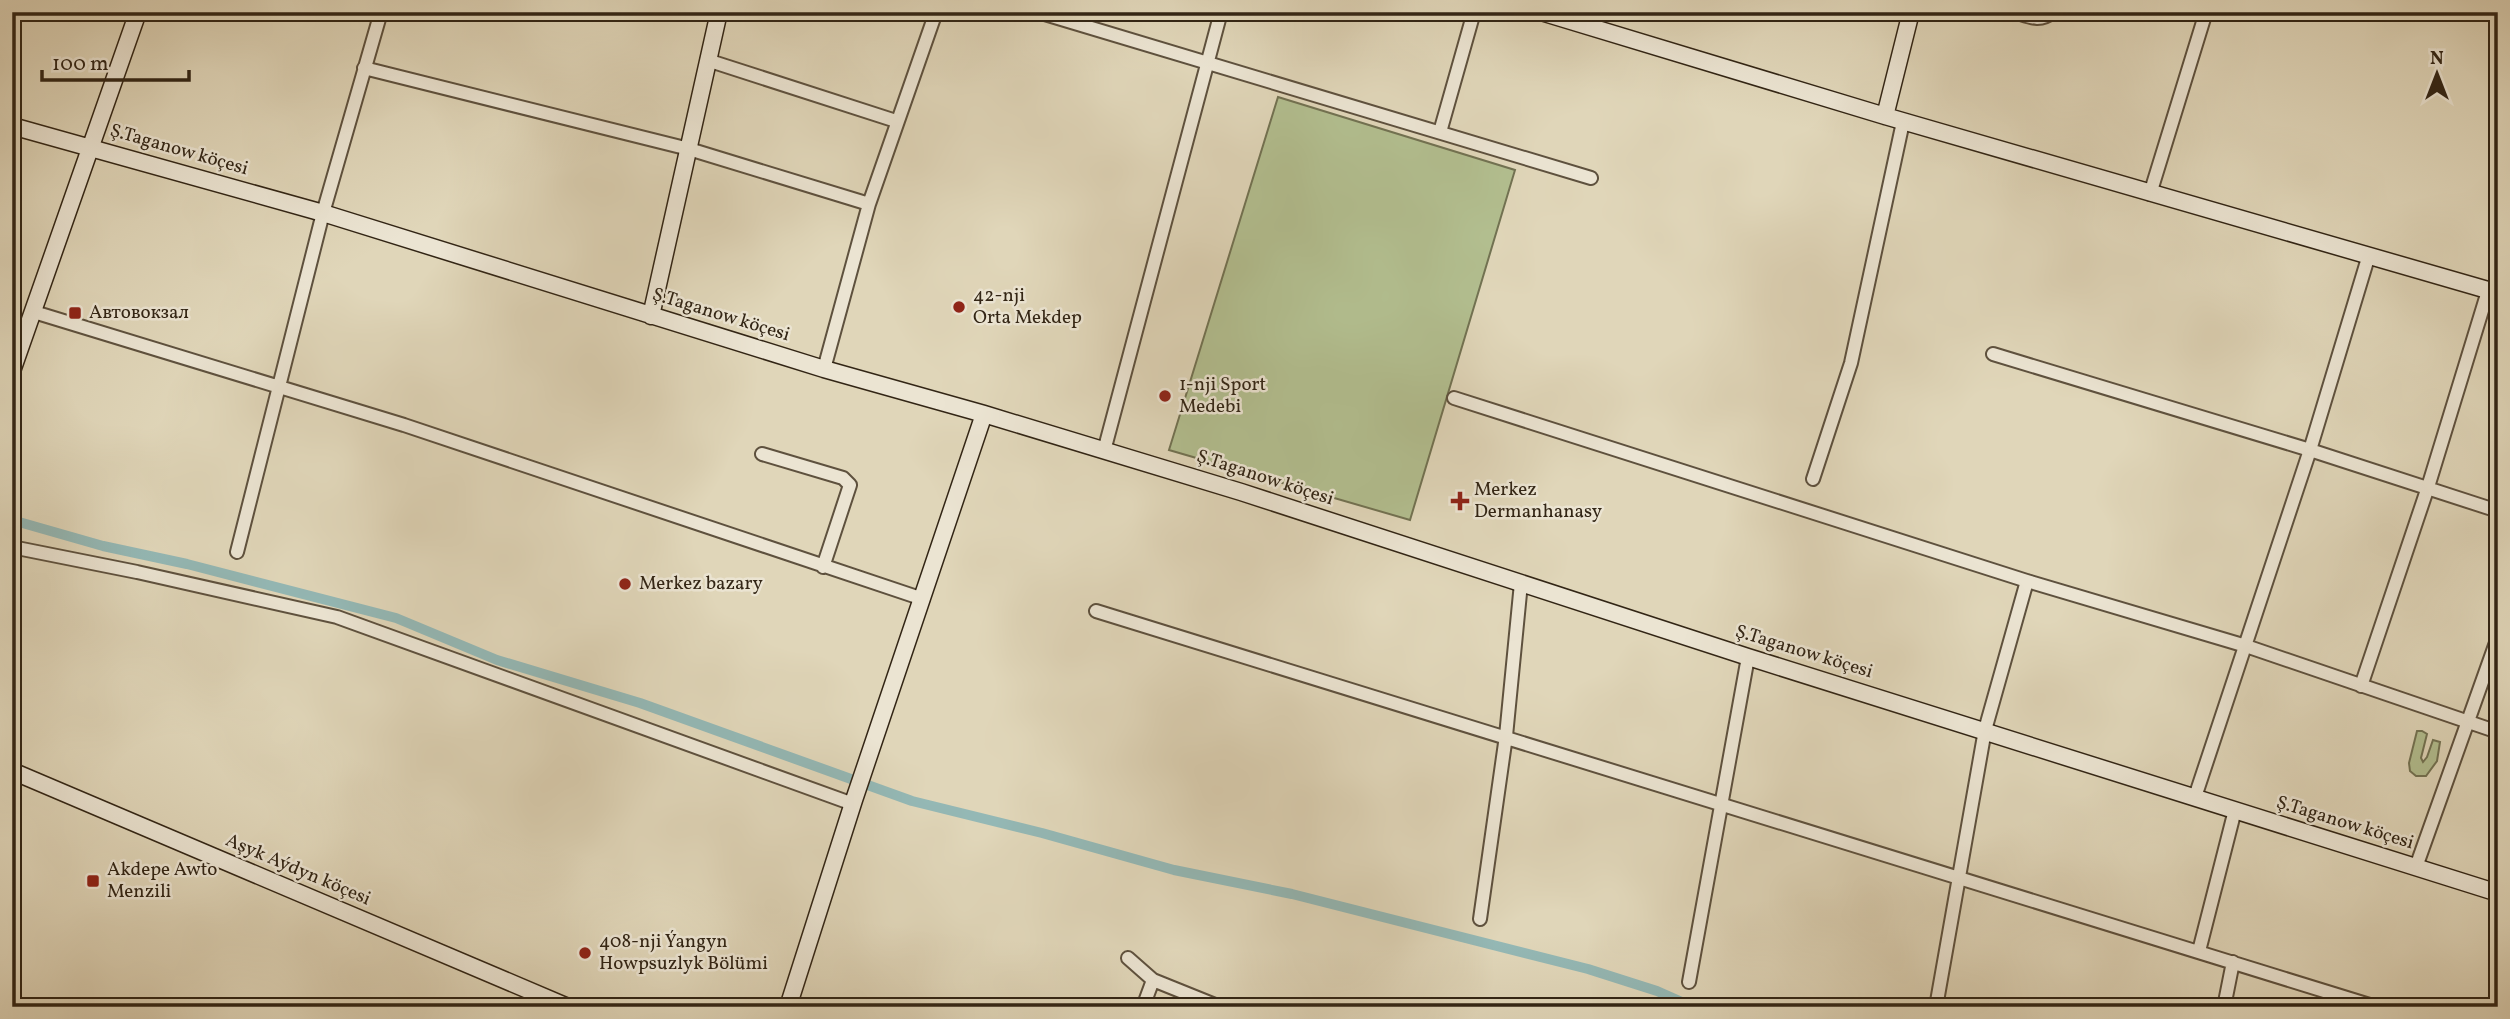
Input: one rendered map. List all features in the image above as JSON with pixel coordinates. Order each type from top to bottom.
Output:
[{"type":"street","points":[[13,368],[138,12]]},
{"type":"street","points":[[237,552],[323,213],[381,12]]},
{"type":"street","points":[[651,316],[706,60],[719,12]]},
{"type":"street","points":[[824,369],[869,204],[936,12]]},
{"type":"street","points":[[1038,12],[1591,178]]},
{"type":"street","points":[[1104,451],[1221,12]]},
{"type":"street","points":[[1440,132],[1474,12]]},
{"type":"street","points":[[1541,12],[1903,122],[2493,292],[2361,686]]},
{"type":"street","points":[[1885,116],[1911,12]]},
{"type":"street","points":[[2014,12],[2036,19],[2046,17],[2052,12]]},
{"type":"street","points":[[2150,194],[2206,12]]},
{"type":"street","points":[[706,60],[896,121]]},
{"type":"street","points":[[364,68],[689,149],[869,204]]},
{"type":"street","points":[[1813,479],[1852,363],[1903,122]]},
{"type":"street","name":"Ş.Taganow köçesi","points":[[12,125],[323,213],[824,369],[984,414],[1241,492],[1748,657],[2498,893]]},
{"type":"street","points":[[2195,797],[2310,450],[2368,258]]},
{"type":"street","points":[[34,312],[404,425],[823,568],[923,599]]},
{"type":"street","points":[[1993,355],[2310,450],[2498,511]]},
{"type":"street","points":[[1454,397],[2027,581],[2246,646],[2498,732]]},
{"type":"street","points":[[788,1007],[984,414]]},
{"type":"street","points":[[762,454],[848,481],[849,488],[823,568]]},
{"type":"street","points":[[12,547],[337,617],[854,802]]},
{"type":"street","points":[[1936,1007],[1984,730],[2027,581]]},
{"type":"street","points":[[1480,919],[1506,736],[1521,583]]},
{"type":"street","points":[[1096,611],[2375,1007]]},
{"type":"street","points":[[2416,867],[2498,637]]},
{"type":"street","points":[[1689,982],[1748,657]]},
{"type":"street","name":"Aşyk Aýdyn köçesi","points":[[12,771],[568,1007]]},
{"type":"street","points":[[2199,951],[2235,810]]},
{"type":"street","points":[[1128,958],[1153,980],[1220,1007]]},
{"type":"street","points":[[2224,1007],[2233,962]]},
{"type":"street","points":[[1143,1007],[1153,980]]},
{"type":"green space","points":[[1278,97],[1515,170],[1410,520],[1169,450]]},
{"type":"green space","points":[[2417,731],[2427,734],[2421,758],[2423,762],[2433,740],[2440,742],[2437,761],[2426,776],[2416,776],[2410,771],[2409,763]]},
{"type":"waterway","points":[[12,520],[103,546],[187,564],[396,618],[497,660],[640,703],[912,801],[1042,833],[1174,870],[1292,894],[1588,969],[1657,991],[1693,1007]]},
{"type":"place","name":"42-nji Orta Mekdep","points":[[959,307]]},
{"type":"place","name":"Автовокзал","points":[[75,313]]},
{"type":"place","name":"1-nji Sport Medebi","points":[[1165,396]]},
{"type":"place","name":"Merkez Dermanhanasy","points":[[1460,501]]},
{"type":"place","name":"Merkez bazary","points":[[625,584]]},
{"type":"place","name":"Akdepe Awto Menzili","points":[[93,881]]},
{"type":"place","name":"408-nji Ýangyn Howpsuzlyk Bölümi","points":[[585,953]]}]
